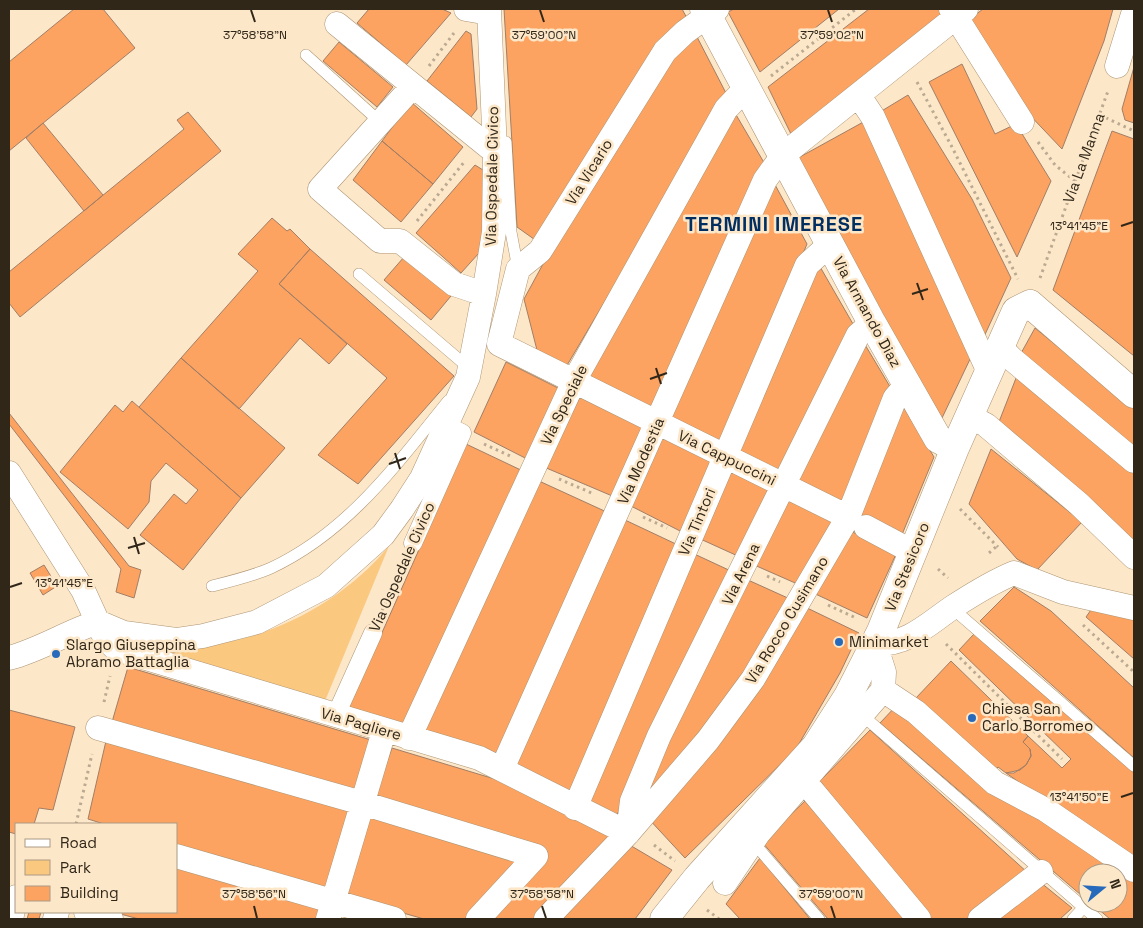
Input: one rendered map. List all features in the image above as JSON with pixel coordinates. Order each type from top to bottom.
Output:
[{"type":"street","name":"Via Ospedale Civico","points":[[98,622],[124,634],[176,640],[203,636],[257,622],[326,586],[383,536],[422,478],[447,426],[469,372],[494,232],[488,147],[493,120],[479,11]]},
{"type":"street","name":"Via Armando Diaz","points":[[709,11],[758,83],[782,155],[872,323],[908,383],[938,439],[955,448]]},
{"type":"street","name":"Via Vicario","points":[[518,269],[540,251],[665,51],[709,11]]},
{"type":"street","points":[[1117,66],[1134,11]]},
{"type":"street","points":[[958,12],[1022,122]]},
{"type":"street","name":"Via Modestia","points":[[502,769],[658,424],[765,180],[782,155],[859,96],[958,12]]},
{"type":"street","points":[[338,24],[488,147]]},
{"type":"street","name":"Via Speciale","points":[[409,738],[574,382],[726,109],[758,83]]},
{"type":"street","points":[[412,86],[320,189],[380,241],[400,241],[454,284],[484,294]]},
{"type":"street","points":[[859,96],[873,117],[989,372]]},
{"type":"street","name":"Via Tintori","points":[[575,808],[807,265],[830,244]]},
{"type":"street","name":"Via Cappuccini","points":[[518,269],[498,344],[857,522],[913,552]]},
{"type":"street","points":[[1030,304],[1134,394]]},
{"type":"street","name":"Via Stesicoro","points":[[664,919],[697,878],[816,746],[848,696],[875,644],[955,448],[1016,311],[1030,304]]},
{"type":"street","name":"Via Arena","points":[[628,833],[632,801],[660,736],[858,335],[872,323]]},
{"type":"street","points":[[1000,347],[1134,461]]},
{"type":"street","name":"Via Rocco Cusimano","points":[[546,919],[628,833],[708,740],[753,679],[857,522],[895,398],[908,383]]},
{"type":"street","points":[[969,416],[986,425],[1079,504],[1134,556]]},
{"type":"street","name":"Via Ospedale Civico","points":[[413,543],[462,433],[447,426]]},
{"type":"street","name":"Via Pagliere","points":[[9,473],[83,590],[105,638],[116,649],[335,717],[479,758],[628,833]]},
{"type":"street","points":[[725,883],[753,842],[883,690],[884,672],[875,644],[889,644],[909,638],[994,581],[1014,573],[1063,592],[1134,608]]},
{"type":"street","points":[[9,658],[33,652],[73,630],[98,622]]},
{"type":"street","name":"Via Ospedale Civico","points":[[335,717],[373,632]]},
{"type":"street","points":[[883,690],[916,712],[995,783],[1046,810],[1134,870]]},
{"type":"street","points":[[98,728],[362,802],[536,856],[478,919]]},
{"type":"street","points":[[330,910],[384,731]]},
{"type":"street","points":[[804,782],[919,919]]},
{"type":"street","points":[[178,857],[330,910],[394,919]]},
{"type":"street","points":[[980,919],[1040,872]]},
{"type":"street","points":[[11,919],[15,901]]},
{"type":"street","points":[[90,913],[111,919]]},
{"type":"lane","points":[[306,55],[380,122]]},
{"type":"lane","points":[[493,120],[498,121],[504,133],[511,232],[518,269]]},
{"type":"lane","points":[[212,586],[270,568],[298,554],[324,535],[371,495],[469,372],[359,274]]},
{"type":"lane","points":[[952,608],[1134,766]]},
{"type":"lane","points":[[862,715],[1078,904]]},
{"type":"lane","points":[[753,842],[819,919]]},
{"type":"path","points":[[758,83],[856,9]]},
{"type":"path","points":[[412,86],[479,11]]},
{"type":"path","points":[[904,59],[952,146],[1030,304]]},
{"type":"path","name":"Via La Manna","points":[[1030,304],[1117,66]]},
{"type":"path","points":[[1100,115],[1134,131]]},
{"type":"path","points":[[1022,122],[1055,165],[1075,181]]},
{"type":"path","points":[[400,241],[488,147]]},
{"type":"path","points":[[963,511],[997,546],[1014,573]]},
{"type":"path","name":"Via Ospedale Civico","points":[[373,632],[413,543]]},
{"type":"path","points":[[982,559],[997,546]]},
{"type":"path","points":[[938,569],[947,576]]},
{"type":"path","points":[[1081,623],[1134,672]]},
{"type":"path","points":[[927,626],[1062,759]]},
{"type":"path","points":[[628,833],[655,846],[678,863]]},
{"type":"path","points":[[704,908],[719,919]]},
{"type":"green space","points":[[389,546],[325,701],[151,649],[216,644],[265,632],[289,622],[333,597],[354,581]]},
{"type":"building","points":[[74,9],[103,9],[135,48],[9,151],[9,62]]},
{"type":"building","points":[[369,9],[442,9],[451,13],[406,65],[357,23]]},
{"type":"building","points":[[504,9],[682,9],[688,20],[538,242],[517,227]]},
{"type":"building","points":[[734,9],[839,9],[760,72],[728,12]]},
{"type":"building","points":[[869,9],[943,9],[947,15],[792,136],[768,87]]},
{"type":"building","points":[[983,9],[1113,9],[1104,41],[1062,149],[1024,109],[970,19]]},
{"type":"building","points":[[466,31],[471,34],[477,109],[471,117],[427,81]]},
{"type":"building","points":[[696,35],[727,95],[566,367],[538,354],[524,299],[555,242],[671,58]]},
{"type":"building","points":[[339,42],[393,87],[377,107],[323,61]]},
{"type":"building","points":[[962,64],[995,134],[1016,124],[1051,181],[1017,257],[929,82]]},
{"type":"building","points":[[1134,67],[1134,123],[1125,120],[1122,109]]},
{"type":"building","points":[[908,95],[972,199],[1011,278],[982,341],[880,112]]},
{"type":"building","points":[[411,102],[463,147],[433,184],[382,141]]},
{"type":"building","points":[[188,112],[221,151],[20,317],[9,303],[9,272],[184,129],[177,120]]},
{"type":"building","points":[[735,113],[766,166],[654,412],[585,378]]},
{"type":"building","points":[[867,120],[972,355],[942,418],[846,253],[798,158]]},
{"type":"building","points":[[43,123],[103,195],[84,211],[26,138]]},
{"type":"building","points":[[1112,131],[1134,139],[1134,356],[1053,290]]},
{"type":"building","points":[[382,141],[433,184],[401,222],[353,180]]},
{"type":"building","points":[[475,165],[483,170],[485,221],[479,253],[461,273],[416,233]]},
{"type":"building","points":[[773,181],[807,244],[721,448],[669,420]]},
{"type":"building","points":[[272,218],[287,231],[290,229],[310,249],[279,284],[347,344],[329,364],[300,338],[239,409],[181,358],[258,271],[238,254]]},
{"type":"building","points":[[310,249],[454,376],[358,484],[318,455],[387,378],[279,284]]},
{"type":"building","points":[[404,257],[451,296],[431,320],[384,280]]},
{"type":"building","points":[[819,265],[853,324],[780,476],[734,455]]},
{"type":"building","points":[[1035,328],[1134,409],[1134,452],[1020,355]]},
{"type":"building","points":[[864,343],[892,390],[845,509],[792,482]]},
{"type":"building","points":[[181,358],[285,448],[241,498],[139,407]]},
{"type":"building","points":[[506,362],[562,390],[529,460],[474,432]]},
{"type":"building","points":[[1018,373],[1134,472],[1134,546],[997,427]]},
{"type":"building","points":[[580,397],[648,429],[617,498],[544,467]]},
{"type":"building","points":[[132,401],[241,498],[183,570],[140,535],[174,494],[186,504],[198,490],[166,463],[151,481],[149,502],[128,529],[60,472],[115,405],[123,412]]},
{"type":"building","points":[[901,403],[934,457],[901,537],[857,512]]},
{"type":"building","points":[[9,413],[129,566],[141,570],[134,598],[116,592],[121,569],[9,424]]},
{"type":"building","points":[[660,433],[715,461],[686,534],[627,504]]},
{"type":"building","points":[[466,444],[525,472],[405,729],[348,709]]},
{"type":"building","points":[[991,449],[1082,522],[1037,570],[1017,559],[969,504]]},
{"type":"building","points":[[728,468],[773,489],[740,557],[696,537]]},
{"type":"building","points":[[539,481],[611,514],[498,754],[422,732]]},
{"type":"building","points":[[784,498],[838,522],[802,586],[752,564]]},
{"type":"building","points":[[625,520],[678,545],[571,795],[511,766]]},
{"type":"building","points":[[848,530],[897,552],[867,618],[809,591]]},
{"type":"building","points":[[690,552],[733,572],[614,821],[586,804]]},
{"type":"building","points":[[44,565],[57,586],[43,595],[30,573]]},
{"type":"building","points":[[748,580],[790,599],[752,668],[644,806],[666,736]]},
{"type":"building","points":[[1014,587],[1051,611],[1134,688],[1134,758],[980,621]]},
{"type":"building","points":[[803,606],[859,633],[840,673],[796,749],[685,858],[647,817]]},
{"type":"building","points":[[1093,607],[1134,615],[1134,659],[1086,617]]},
{"type":"building","points":[[974,634],[1134,773],[1134,863],[1006,773],[1014,773],[1026,765],[1031,756],[1030,749],[1023,742],[1028,736],[1062,768],[1071,759],[959,650]]},
{"type":"building","name":"Chiesa San Carlo Borromeo","points":[[951,661],[1028,736],[1023,742],[1030,749],[1031,756],[1026,765],[1020,770],[1006,773],[998,767],[992,774],[915,699]]},
{"type":"building","points":[[128,667],[371,740],[354,794],[112,722]]},
{"type":"building","points":[[897,705],[1112,863],[1078,863],[1078,892],[880,723]]},
{"type":"building","points":[[9,710],[75,727],[53,810],[39,808],[34,823],[15,823],[15,834],[9,832]]},
{"type":"building","points":[[870,730],[1028,873],[971,919],[930,919],[820,781]]},
{"type":"building","points":[[106,741],[351,810],[329,893],[178,847],[178,823],[101,823],[88,819]]},
{"type":"building","points":[[392,748],[498,780],[611,837],[535,919],[487,919],[548,852],[374,798]]},
{"type":"building","points":[[805,801],[905,919],[828,919],[762,842]]},
{"type":"building","points":[[368,814],[523,859],[467,919],[424,919],[344,896]]},
{"type":"building","points":[[628,844],[672,870],[635,919],[557,919]]},
{"type":"building","points":[[760,858],[810,919],[740,919],[726,904]]},
{"type":"building","points":[[178,864],[325,906],[321,919],[139,919],[117,913],[178,913]]},
{"type":"building","points":[[1128,875],[1134,879],[1134,919],[1110,919],[1103,913],[1128,913]]},
{"type":"building","points":[[1040,882],[1072,908],[1060,919],[994,919]]},
{"type":"building","points":[[29,913],[41,913],[39,919],[27,919]]},
{"type":"place","name":"Minimarket","points":[[839,642]]},
{"type":"place","name":"Slargo Giuseppina Abramo Battaglia","points":[[56,654]]},
{"type":"place","name":"Chiesa San Carlo Borromeo","points":[[972,718]]},
{"type":"district","name":"TERMINI IMERESE","points":[[774,224]]}]
